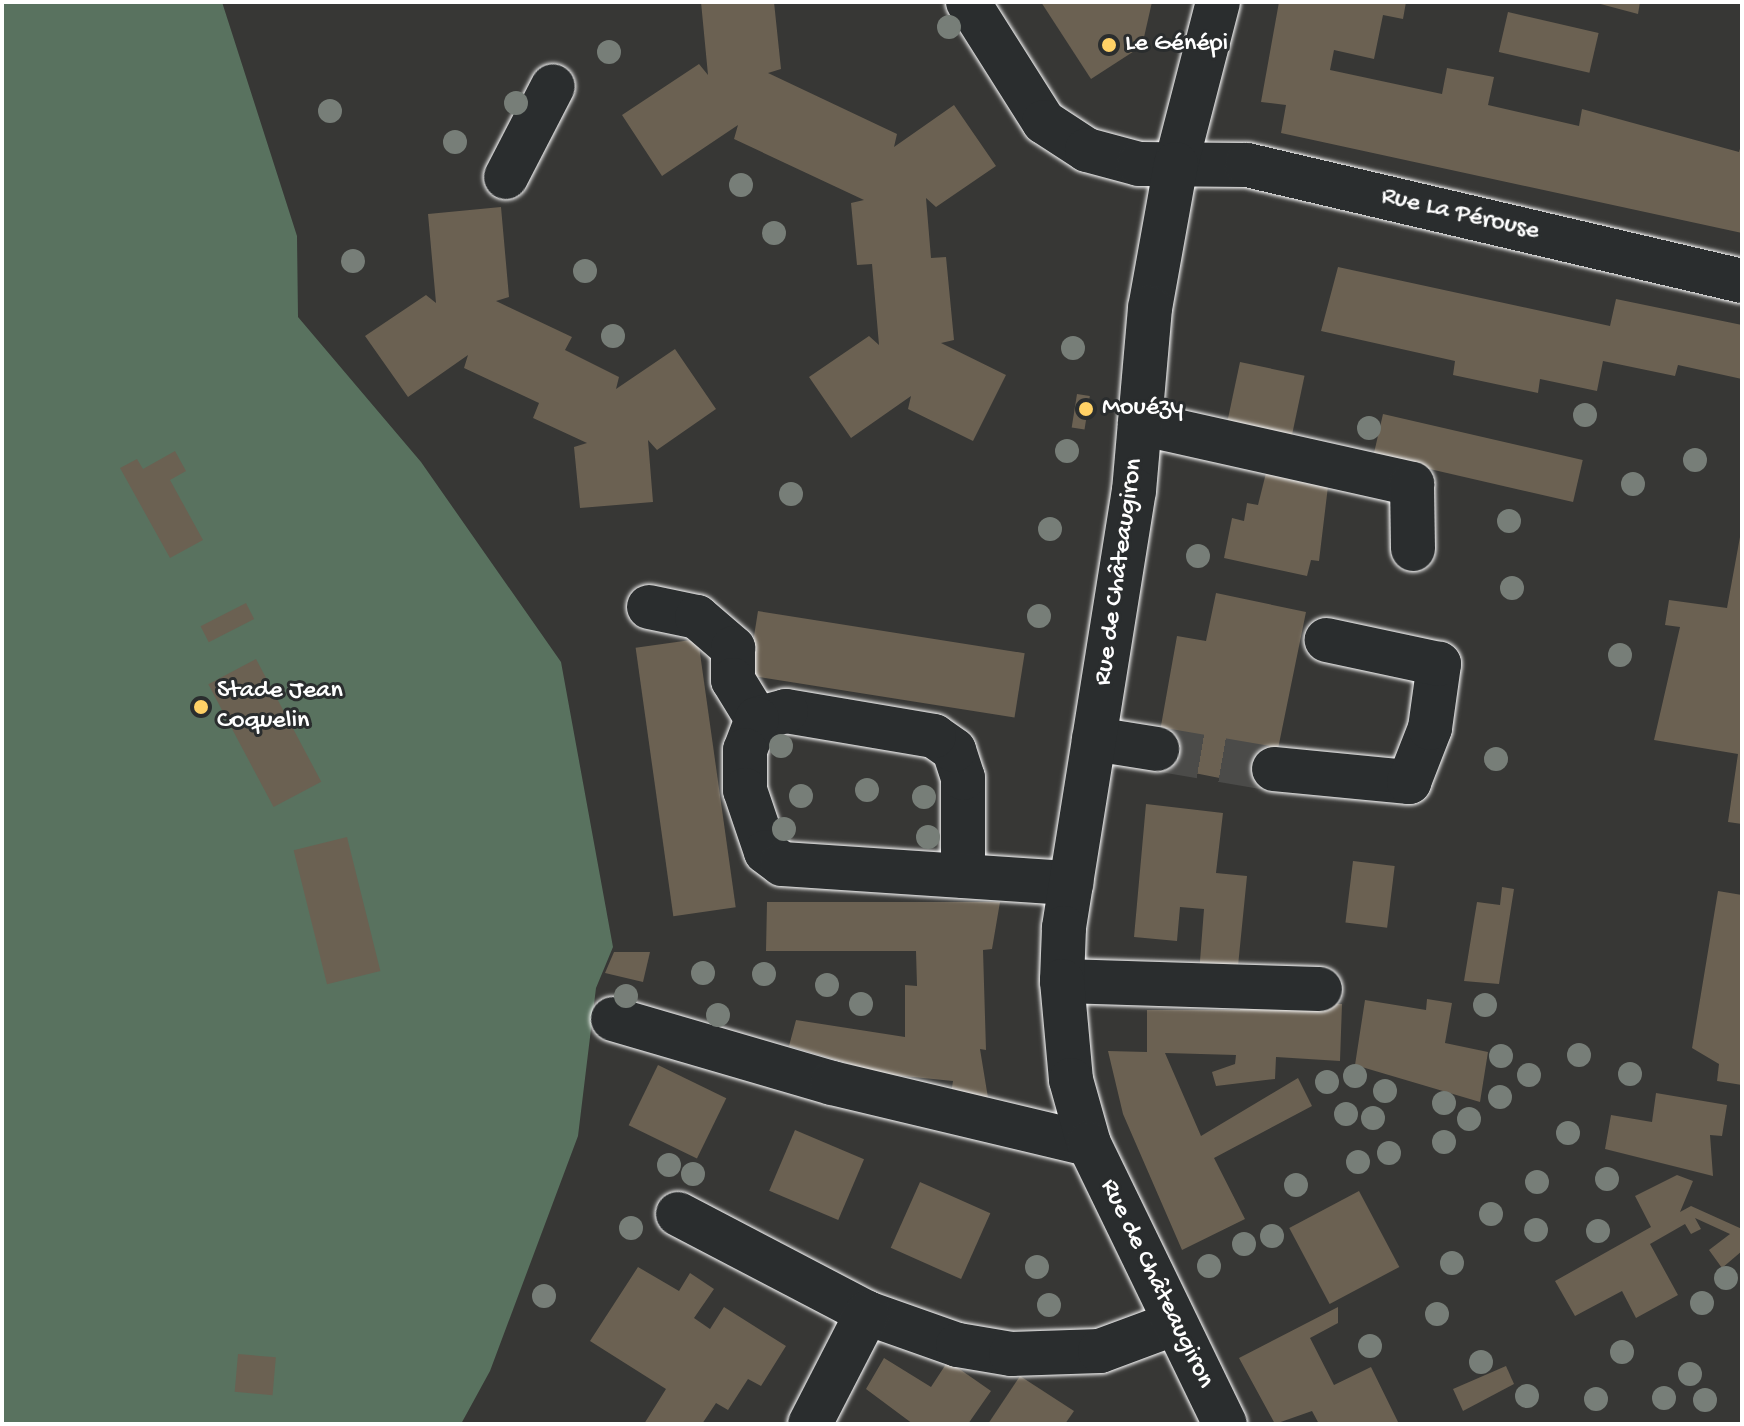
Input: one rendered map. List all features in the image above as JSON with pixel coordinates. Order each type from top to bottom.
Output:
[{"type":"main road","name":"Rue La Pérouse","points":[[968,2],[1044,122],[1087,150],[1176,164],[1247,165],[1742,281]]},
{"type":"main road","name":"Rue de Châteaugiron","points":[[1218,2],[1176,164],[1150,308],[1140,423],[1071,883],[1062,981],[1071,1080],[1089,1144],[1173,1324],[1225,1424]]},
{"type":"main road","points":[[506,177],[553,86]]},
{"type":"main road","points":[[1140,423],[1412,484],[1413,549]]},
{"type":"main road","points":[[649,607],[697,617],[733,648],[733,680],[757,719]]},
{"type":"main road","points":[[1274,769],[1409,782],[1430,728],[1439,664],[1327,640]]},
{"type":"main road","points":[[757,719],[786,711],[934,736],[954,750],[963,778],[963,876]]},
{"type":"main road","points":[[757,719],[745,750],[745,790],[766,852],[782,864],[1071,883]]},
{"type":"main road","points":[[1094,739],[1157,749]]},
{"type":"main road","points":[[1062,981],[1320,989]]},
{"type":"main road","points":[[613,1019],[832,1083],[1089,1144]]},
{"type":"main road","points":[[678,1214],[867,1313],[1011,1354],[1100,1351],[1173,1324]]},
{"type":"main road","points":[[810,1424],[867,1313]]},
{"type":"green space","name":"Stade Jean Coquelin","points":[[2,2],[222,2],[297,236],[298,317],[421,462],[561,662],[613,947],[596,988],[578,1136],[490,1371],[461,1424],[2,1424]]},
{"type":"building","points":[[701,2],[774,2],[781,69],[768,73],[897,134],[894,147],[954,105],[996,166],[936,207],[926,198],[931,258],[946,257],[954,340],[941,343],[1006,375],[973,441],[908,409],[911,396],[851,438],[809,377],[869,336],[879,345],[872,264],[857,265],[851,203],[864,200],[734,139],[738,125],[662,176],[622,115],[699,64],[708,75]]},
{"type":"building","points":[[1041,2],[1152,2],[1142,46],[1091,79]]},
{"type":"building","points":[[1279,2],[1406,2],[1403,19],[1383,15],[1374,59],[1334,50],[1330,70],[1442,94],[1447,68],[1494,77],[1488,105],[1579,126],[1582,109],[1739,152],[1742,142],[1742,233],[1281,133],[1286,105],[1261,102]]},
{"type":"building","points":[[1593,2],[1640,2],[1638,14]]},
{"type":"building","points":[[1508,12],[1599,33],[1589,73],[1499,52]]},
{"type":"building","points":[[501,207],[509,297],[496,301],[572,337],[565,350],[619,377],[616,389],[675,349],[716,409],[657,450],[648,440],[653,502],[580,508],[574,447],[587,443],[533,418],[539,403],[464,368],[468,355],[408,397],[365,336],[426,295],[436,303],[428,214]]},
{"type":"building","points":[[1338,267],[1610,326],[1616,299],[1742,325],[1742,379],[1678,365],[1675,376],[1603,361],[1597,391],[1540,379],[1538,393],[1453,375],[1455,361],[1321,331]]},
{"type":"building","points":[[1240,362],[1305,376],[1292,435],[1227,422]]},
{"type":"building","points":[[1077,394],[1090,396],[1085,430],[1072,428]]},
{"type":"building","points":[[1383,414],[1583,460],[1573,502],[1373,456]]},
{"type":"building","points":[[175,451],[186,471],[170,480],[203,540],[170,558],[120,468],[137,459],[143,469]]},
{"type":"building","points":[[1268,465],[1329,478],[1319,561],[1311,560],[1307,576],[1224,558],[1232,518],[1244,521],[1247,503],[1258,505]]},
{"type":"building","points":[[1742,526],[1742,824],[1728,822],[1738,754],[1654,740],[1680,627],[1665,625],[1669,600],[1727,608]]},
{"type":"building","points":[[1216,593],[1306,612],[1270,788],[1154,765],[1177,636],[1206,641]]},
{"type":"building","points":[[246,603],[254,619],[209,642],[201,626]]},
{"type":"building","points":[[758,611],[1025,653],[1015,717],[748,675]]},
{"type":"building","points":[[698,639],[736,907],[673,916],[636,648]]},
{"type":"building","points":[[256,659],[321,782],[274,807],[208,684]]},
{"type":"building","points":[[1146,804],[1223,813],[1216,873],[1247,876],[1237,976],[1199,974],[1204,909],[1180,907],[1177,941],[1134,937]]},
{"type":"building","points":[[347,837],[380,971],[327,984],[294,850]]},
{"type":"building","points":[[1353,861],[1395,866],[1387,928],[1345,923]]},
{"type":"building","points":[[1502,887],[1514,889],[1499,984],[1464,981],[1477,902],[1500,905]]},
{"type":"building","points":[[1718,891],[1742,895],[1742,1085],[1717,1081],[1719,1064],[1692,1048]]},
{"type":"building","points":[[767,902],[1000,902],[992,949],[983,950],[986,1050],[980,1049],[989,1104],[951,1094],[953,1081],[883,1074],[789,1046],[796,1020],[905,1037],[905,985],[917,986],[916,951],[766,951]]},
{"type":"building","points":[[614,952],[650,952],[643,982],[605,973]]},
{"type":"building","points":[[1427,999],[1452,1003],[1445,1043],[1488,1052],[1480,1102],[1355,1065],[1365,1000],[1426,1010]]},
{"type":"building","points":[[1241,1003],[1342,1004],[1340,1061],[1276,1057],[1275,1079],[1216,1086],[1212,1072],[1235,1064],[1236,1055],[1165,1053],[1201,1136],[1298,1078],[1312,1106],[1214,1158],[1245,1219],[1182,1250],[1123,1114],[1108,1051],[1147,1052],[1147,1010],[1240,1010]]},
{"type":"building","points":[[658,1065],[726,1098],[697,1159],[629,1125]]},
{"type":"building","points":[[1656,1093],[1727,1105],[1722,1136],[1710,1135],[1713,1176],[1605,1149],[1611,1115],[1652,1122]]},
{"type":"building","points":[[795,1130],[864,1159],[838,1220],[769,1191]]},
{"type":"building","points":[[1677,1175],[1693,1181],[1680,1212],[1691,1206],[1742,1229],[1742,1251],[1722,1268],[1709,1250],[1730,1234],[1695,1218],[1701,1229],[1691,1234],[1685,1224],[1650,1244],[1678,1295],[1636,1318],[1622,1291],[1575,1316],[1555,1281],[1651,1227],[1635,1196]]},
{"type":"building","points":[[920,1182],[990,1213],[961,1279],[891,1248]]},
{"type":"building","points":[[1359,1191],[1399,1267],[1330,1304],[1289,1228]]},
{"type":"building","points":[[638,1267],[679,1291],[690,1273],[714,1289],[694,1318],[710,1329],[724,1307],[786,1346],[761,1386],[748,1379],[728,1410],[716,1403],[702,1424],[644,1424],[666,1389],[590,1341]]},
{"type":"building","points":[[1338,1307],[1338,1323],[1310,1338],[1334,1385],[1371,1367],[1399,1424],[1319,1424],[1312,1411],[1275,1424],[1239,1358]]},
{"type":"building","points":[[238,1354],[276,1357],[273,1395],[235,1392]]},
{"type":"building","points":[[884,1358],[931,1387],[948,1361],[991,1391],[968,1424],[913,1424],[866,1389]]},
{"type":"building","points":[[1506,1366],[1514,1384],[1463,1411],[1453,1389]]},
{"type":"building","points":[[1020,1376],[1074,1411],[1065,1424],[988,1424]]},
{"type":"tunnel","points":[[1157,749],[1274,769]]},
{"type":"place","name":"Le Génépi","points":[[1109,45]]},
{"type":"place","name":"Mouézy","points":[[1086,409]]},
{"type":"place","name":"Stade Jean Coquelin","points":[[201,707]]}]
